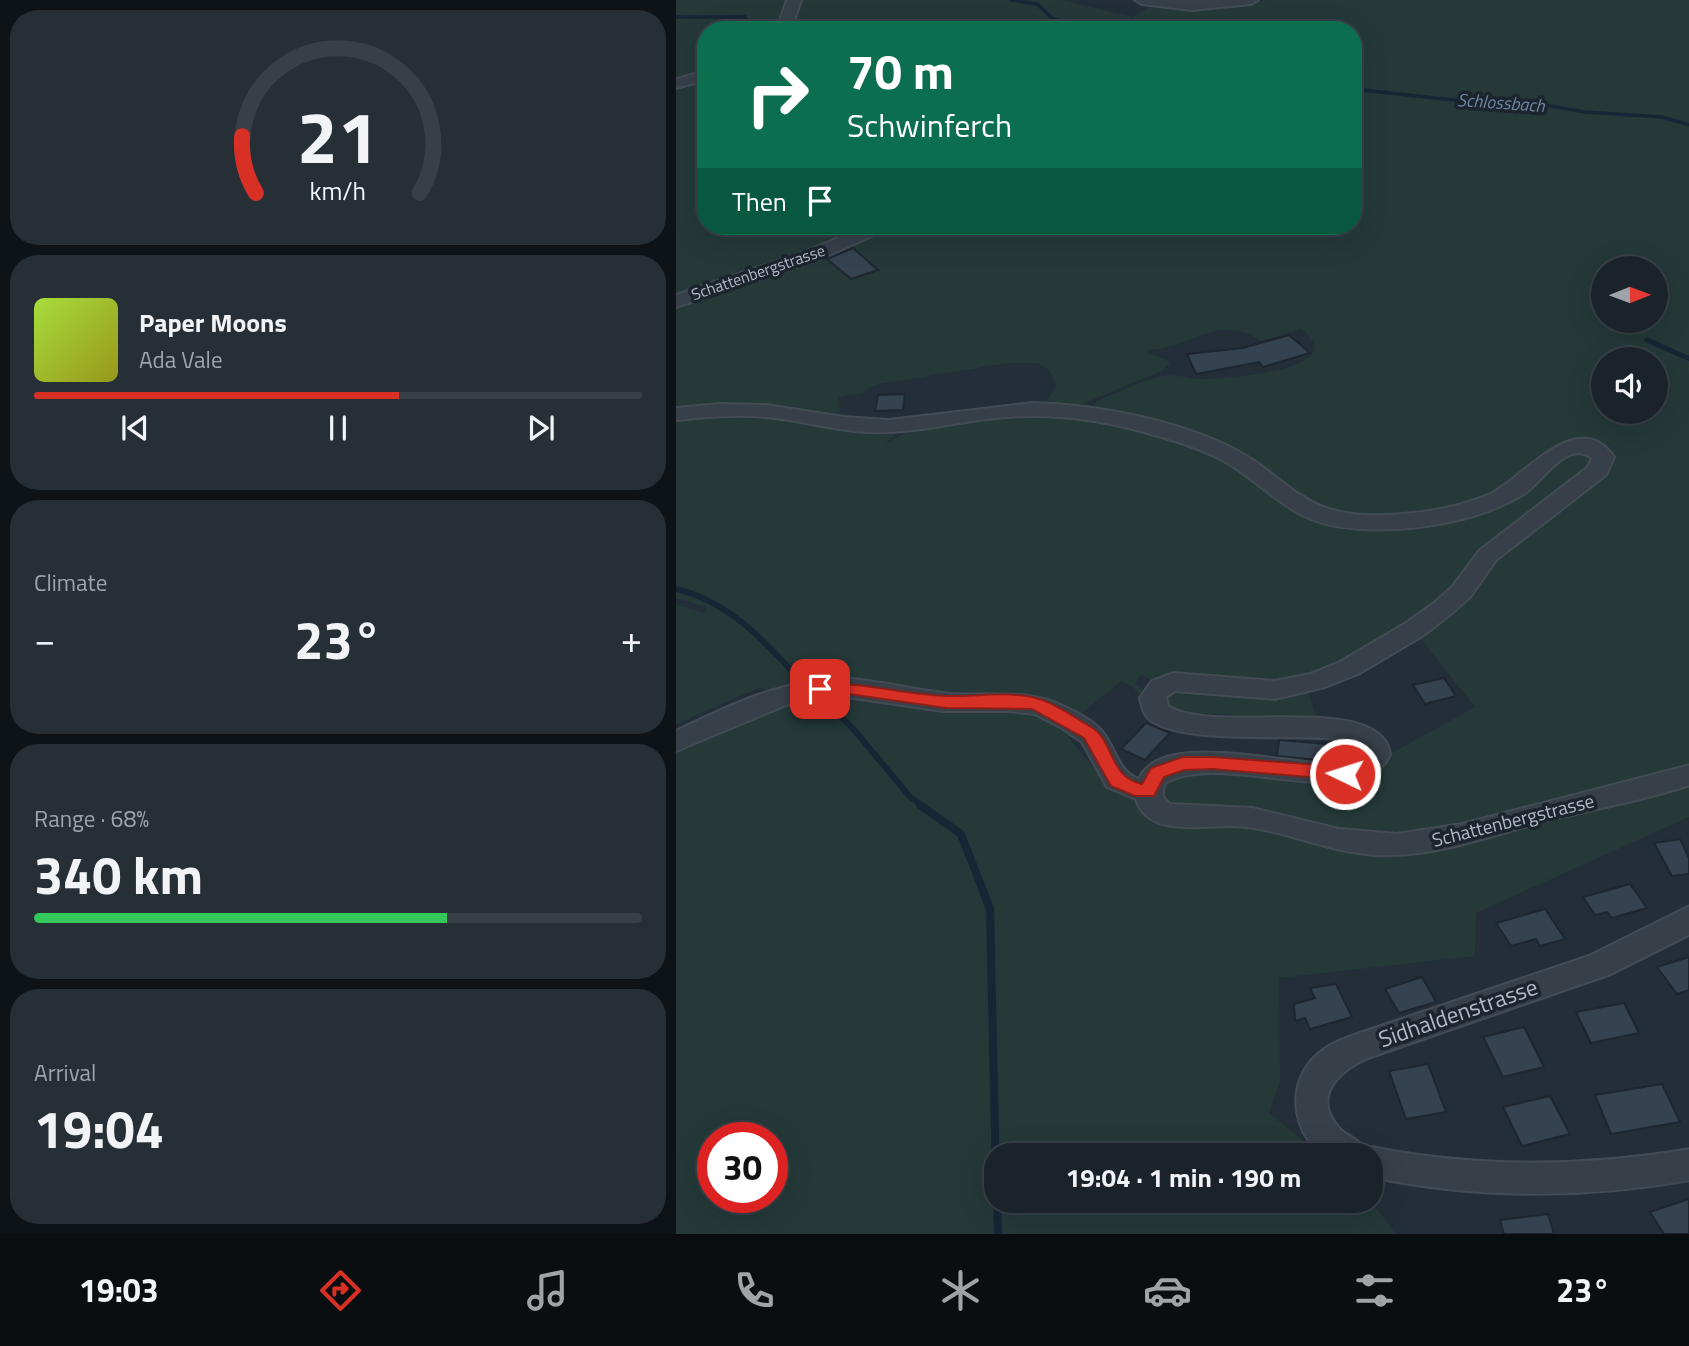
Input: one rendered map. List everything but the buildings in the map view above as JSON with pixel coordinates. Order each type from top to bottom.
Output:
[{"type":"street","points":[[787,21],[794,0]]},
{"type":"street","points":[[1142,0],[1192,6],[1251,0]]},
{"type":"street","points":[[676,84],[697,78]]},
{"type":"street","name":"Schattenbergstrasse","points":[[676,301],[803,259],[858,235]]},
{"type":"street","points":[[676,414],[767,411],[831,423],[874,426],[938,421],[1022,409],[1116,420],[1175,433],[1203,443],[1248,467],[1294,504],[1327,517],[1367,523],[1423,519],[1496,499],[1515,491],[1556,455],[1572,446],[1589,447],[1601,453],[1603,459],[1598,470],[1488,555],[1452,600],[1415,629],[1366,659],[1331,676],[1288,688],[1251,690],[1173,682],[1161,687],[1153,699],[1153,705],[1160,714],[1195,725],[1324,728],[1360,734],[1371,741],[1377,755],[1371,765],[1359,771],[1345,774],[1183,763],[1158,772],[1147,792],[1128,788],[1117,781],[1096,741],[1084,729],[1045,707],[1026,702],[946,702],[849,688],[820,689],[773,699],[676,742]]},
{"type":"street","name":"Schattenbergstrasse","points":[[1147,792],[1153,807],[1166,814],[1249,818],[1331,839],[1398,844],[1458,836],[1689,775]]},
{"type":"street","name":"Sidhaldenstrasse","points":[[1333,1143],[1328,1140],[1313,1113],[1315,1084],[1322,1071],[1340,1056],[1601,965],[1670,931],[1689,918]]},
{"type":"street","points":[[1383,1164],[1442,1173],[1515,1178],[1596,1177],[1689,1164]]},
{"type":"green space","points":[[676,0],[1061,0],[1133,17],[1152,5],[1208,9],[1267,0],[1689,0],[1690,767],[1398,839],[1169,806],[1159,799],[1167,771],[1372,773],[1388,755],[1475,707],[1416,633],[1488,562],[1604,471],[1587,441],[1484,500],[1391,520],[1317,510],[1242,459],[1093,411],[1092,407],[1097,401],[1162,376],[1199,379],[1237,377],[1300,363],[1312,354],[1314,343],[1301,329],[1261,341],[1245,333],[1218,331],[1178,344],[1147,350],[1147,353],[1168,360],[1170,364],[1161,371],[1073,408],[1044,406],[1056,385],[1049,370],[1037,363],[1008,363],[874,385],[862,393],[839,397],[840,413],[846,414],[846,421],[802,415],[676,412]]},
{"type":"green space","points":[[1018,412],[1099,420],[1201,446],[1319,518],[1441,518],[1573,451],[1592,454],[1594,465],[1459,587],[1358,658],[1284,683],[1155,682],[1141,674],[1135,683],[1145,693],[1142,698],[1133,687],[1121,681],[1063,729],[1098,773],[1120,791],[1144,803],[1149,819],[1162,823],[1234,821],[1367,852],[1689,780],[1689,817],[1476,913],[1475,956],[1279,978],[1280,1082],[1269,1113],[1306,1143],[984,1143],[984,1213],[1380,1213],[1396,1234],[676,1234],[676,747],[786,701],[761,687],[676,724],[676,604],[704,613],[706,607],[676,598],[676,417],[749,413],[902,428],[884,445],[916,427]]},
{"type":"green space","points":[[1167,690],[1307,690],[1319,723],[1272,722],[1257,716],[1191,713],[1190,717],[1173,715],[1161,695]]},
{"type":"waterway","name":"Schlossbach","points":[[1011,0],[1037,4],[1053,19],[1064,21]]},
{"type":"waterway","points":[[676,17],[745,17],[748,21]]},
{"type":"waterway","points":[[676,79],[697,73]]},
{"type":"waterway","name":"Schlossbach","points":[[1362,90],[1481,103],[1517,100],[1585,112],[1662,117],[1690,125]]},
{"type":"waterway","points":[[1647,340],[1690,359]]},
{"type":"waterway","points":[[676,589],[697,596],[733,616],[764,642],[808,688]]},
{"type":"waterway","points":[[821,696],[855,731],[911,798],[923,806]]},
{"type":"waterway","points":[[920,805],[961,834],[990,909],[995,1143]]},
{"type":"waterway","points":[[997,1213],[998,1234]]},
{"type":"route","points":[[820,689],[849,688],[928,701],[1012,701],[1036,704],[1057,713],[1090,734],[1121,785],[1147,792],[1158,772],[1183,763],[1345,774]]}]
